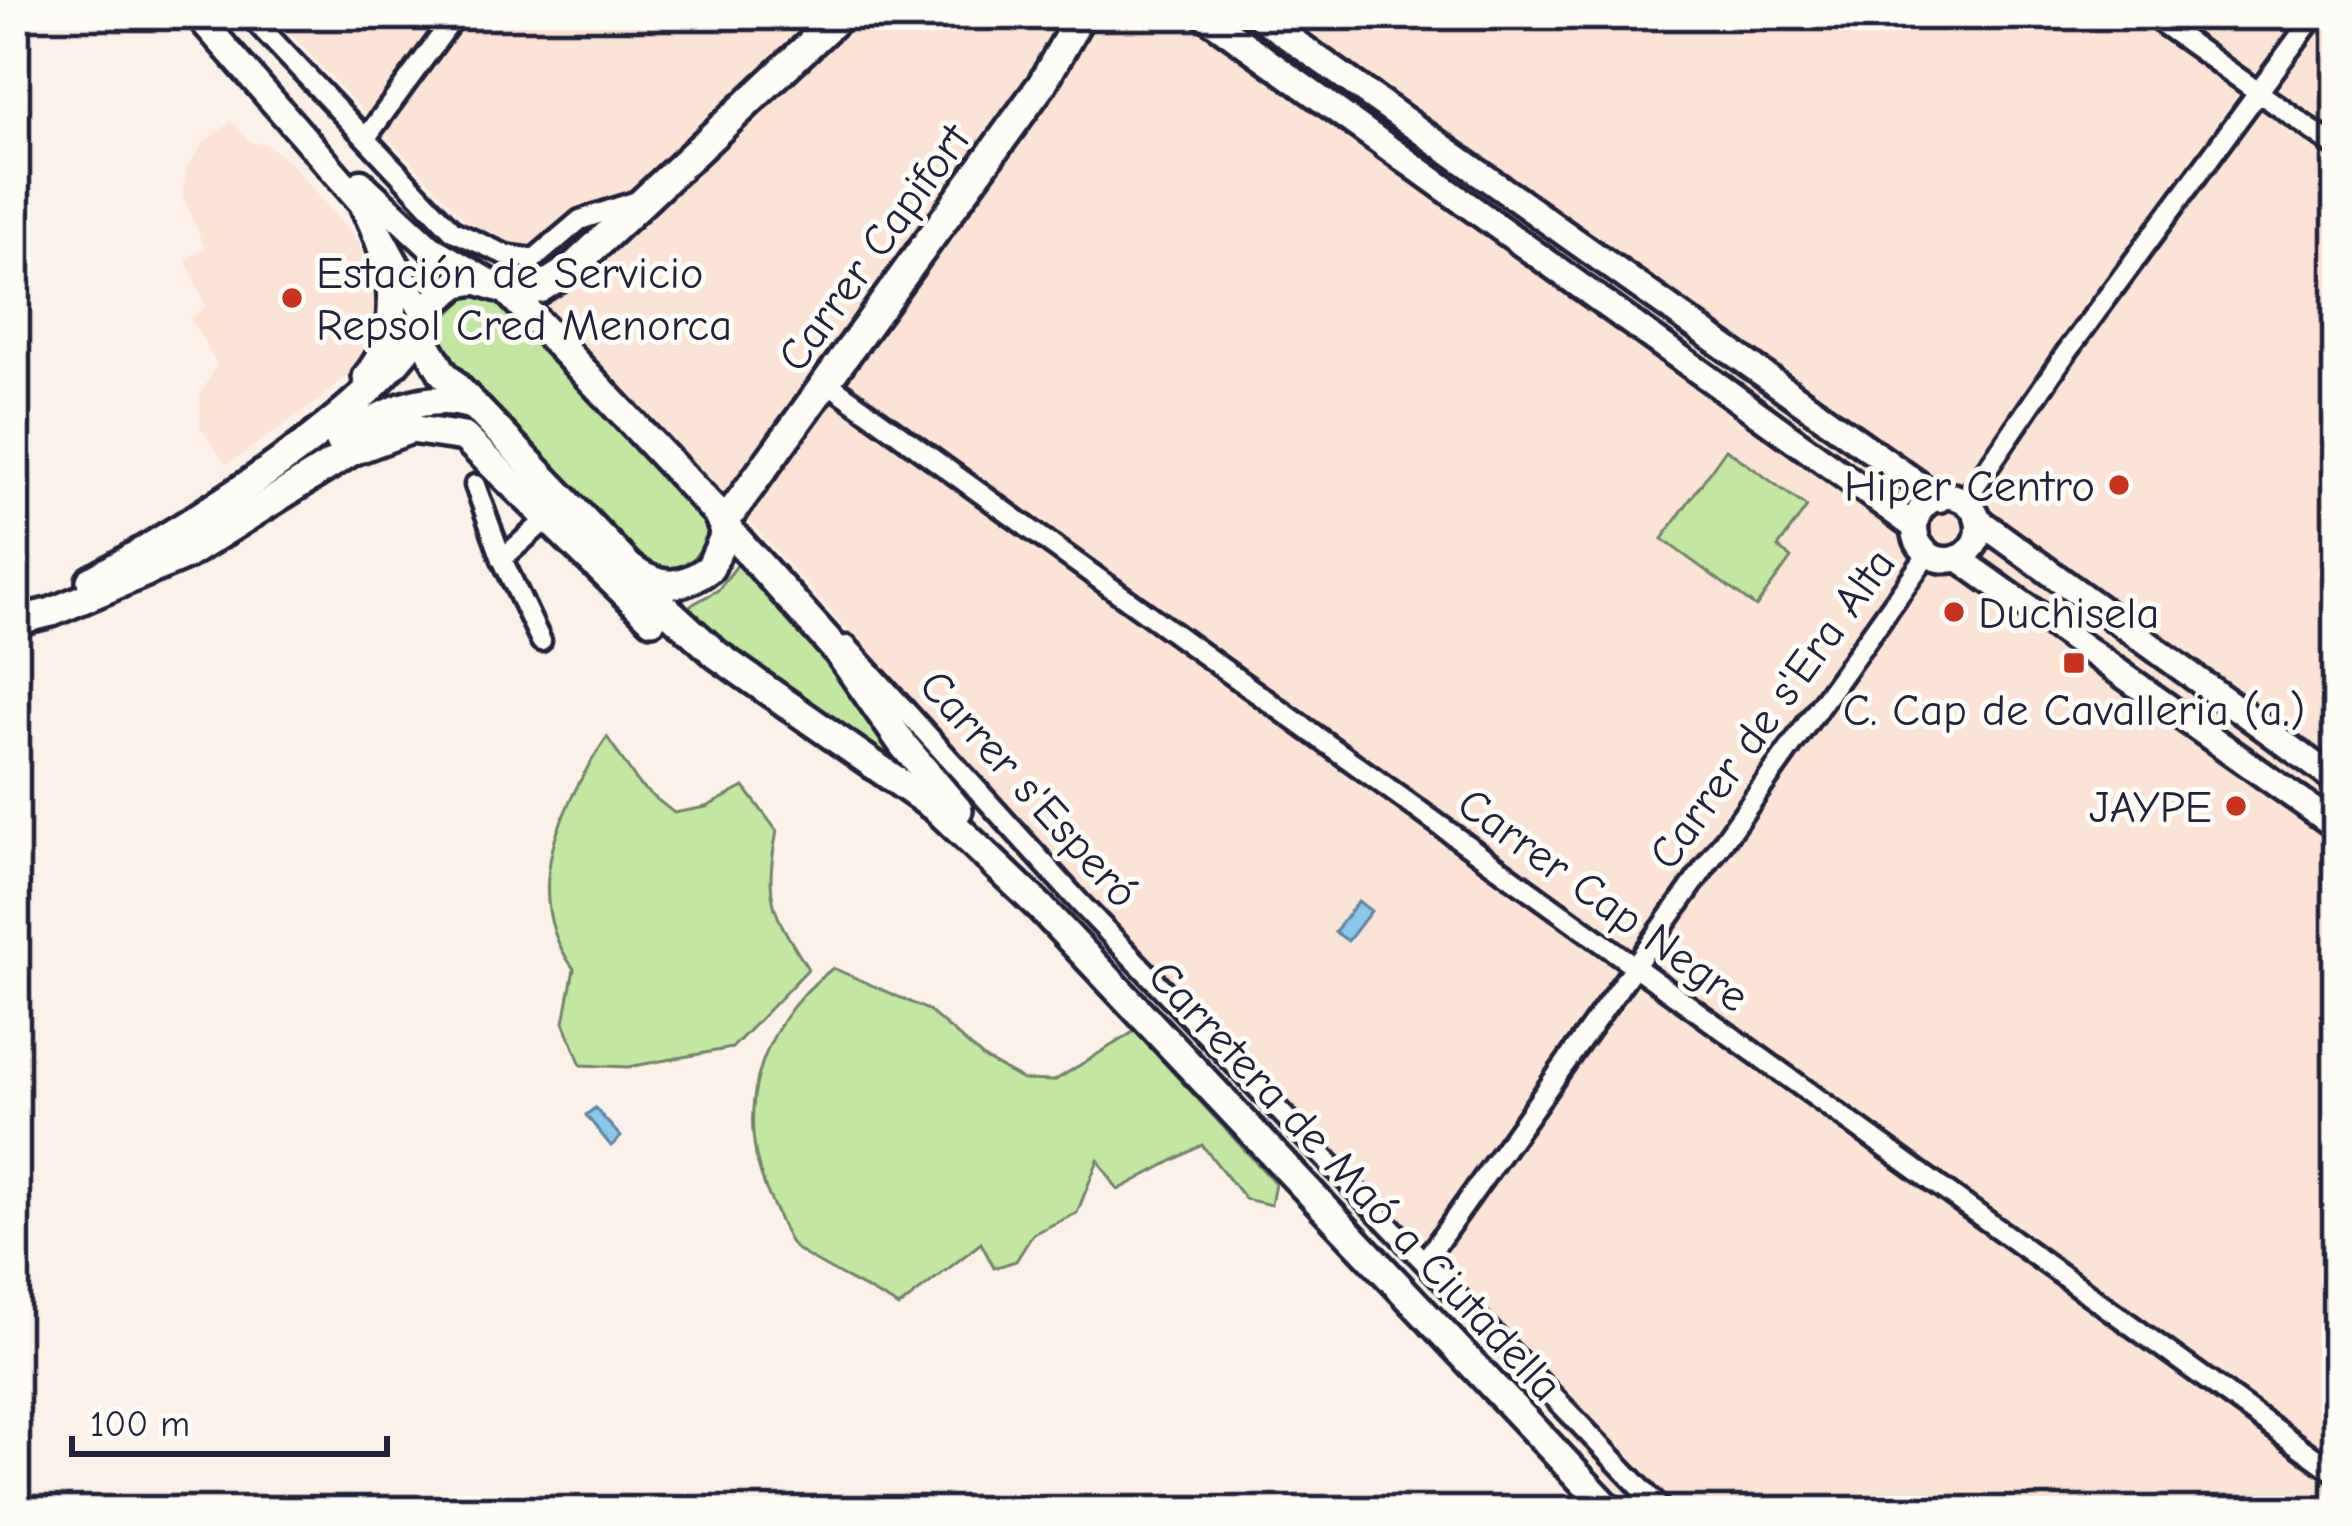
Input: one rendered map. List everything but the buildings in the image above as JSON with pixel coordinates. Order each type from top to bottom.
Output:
[{"type":"main road","points":[[15,620],[129,560],[296,448],[395,365],[439,295],[458,283],[502,289],[556,280],[841,15]]},
{"type":"main road","name":"Carrer Capifort","points":[[630,568],[660,586],[695,580],[710,568],[725,524],[1042,83],[1081,15]]},
{"type":"main road","points":[[296,448],[349,400],[386,348],[392,280],[386,249],[365,207]]},
{"type":"main road","name":"Carretera de Maó a Ciutadella","points":[[502,289],[784,590],[1040,908]]},
{"type":"main road","name":"Carretera de Maó a Ciutadella","points":[[426,320],[432,359],[649,593],[717,655],[937,809],[1040,908],[1612,1511]]},
{"type":"main road","points":[[87,598],[196,535],[374,418],[444,398],[472,405]]},
{"type":"main road","points":[[15,620],[87,598],[186,555],[352,451],[411,429],[464,437],[676,638],[748,689],[801,716]]},
{"type":"street","points":[[197,15],[290,115],[365,207],[426,320]]},
{"type":"street","points":[[249,15],[368,135],[453,231],[506,255],[534,259],[580,220],[644,199]]},
{"type":"street","points":[[368,135],[456,15]]},
{"type":"street","points":[[1204,15],[1916,527],[1928,554],[1958,558],[2337,827]]},
{"type":"street","points":[[1257,15],[1961,506],[2337,781]]},
{"type":"street","points":[[2150,15],[2337,148]]},
{"type":"street","points":[[1961,506],[2066,353],[2315,15]]},
{"type":"street","points":[[290,115],[431,248],[502,289]]},
{"type":"street","name":"Carrer Cap Negre","points":[[828,383],[2337,1474]]},
{"type":"street","points":[[475,485],[502,560],[541,641]]},
{"type":"street","points":[[1916,527],[1922,509],[1961,506]]},
{"type":"street","points":[[1958,558],[1973,547],[1961,506]]},
{"type":"street","points":[[502,560],[548,518]]},
{"type":"street","name":"Carrer de s'Era Alta","points":[[1426,1259],[1928,554]]},
{"type":"street","name":"Carrer s'Esperó","points":[[784,590],[838,636],[1079,902],[1663,1511]]},
{"type":"shaded area","points":[[273,15],[2337,15],[2337,1511],[1637,1511],[760,533]]},
{"type":"shaded area","name":"Estación de Servicio Repsol Cred Menorca","points":[[231,122],[251,142],[266,144],[288,160],[357,240],[382,288],[373,351],[323,397],[227,465],[200,427],[200,395],[217,364],[190,318],[206,307],[185,259],[204,247],[182,193],[187,168],[204,142]]},
{"type":"green space","points":[[466,296],[487,296],[504,303],[704,517],[707,536],[688,563],[671,569],[638,563],[450,364],[439,343],[439,324]]},
{"type":"green space","points":[[1726,449],[1807,507],[1778,547],[1791,558],[1756,607],[1662,539]]},
{"type":"green space","points":[[741,560],[824,648],[903,758],[900,763],[777,686],[697,621],[688,607],[718,590]]},
{"type":"green space","points":[[607,737],[640,786],[674,813],[706,807],[744,787],[777,831],[771,873],[774,904],[808,969],[732,1048],[628,1067],[581,1065],[564,1022],[574,969],[557,940],[548,881],[562,821]]},
{"type":"green space","points":[[833,968],[928,1010],[985,1059],[1023,1080],[1054,1081],[1135,1031],[1275,1183],[1271,1205],[1245,1199],[1202,1145],[1118,1190],[1098,1160],[1077,1213],[1033,1234],[1016,1261],[994,1268],[981,1243],[899,1307],[794,1247],[760,1172],[753,1107],[769,1045],[807,991]]},
{"type":"water","points":[[1358,901],[1371,911],[1348,941],[1335,932]]},
{"type":"water","points":[[595,1108],[621,1137],[611,1146],[586,1115]]},
{"type":"place","name":"Estación de Servicio Repsol Cred Menorca","points":[[292,298]]},
{"type":"place","name":"Hiper Centro","points":[[2119,485]]},
{"type":"place","name":"Duchisela","points":[[1954,612]]},
{"type":"place","name":"C. Cap de Cavalleria (a.)","points":[[2074,663]]},
{"type":"place","name":"JAYPE","points":[[2236,806]]}]
